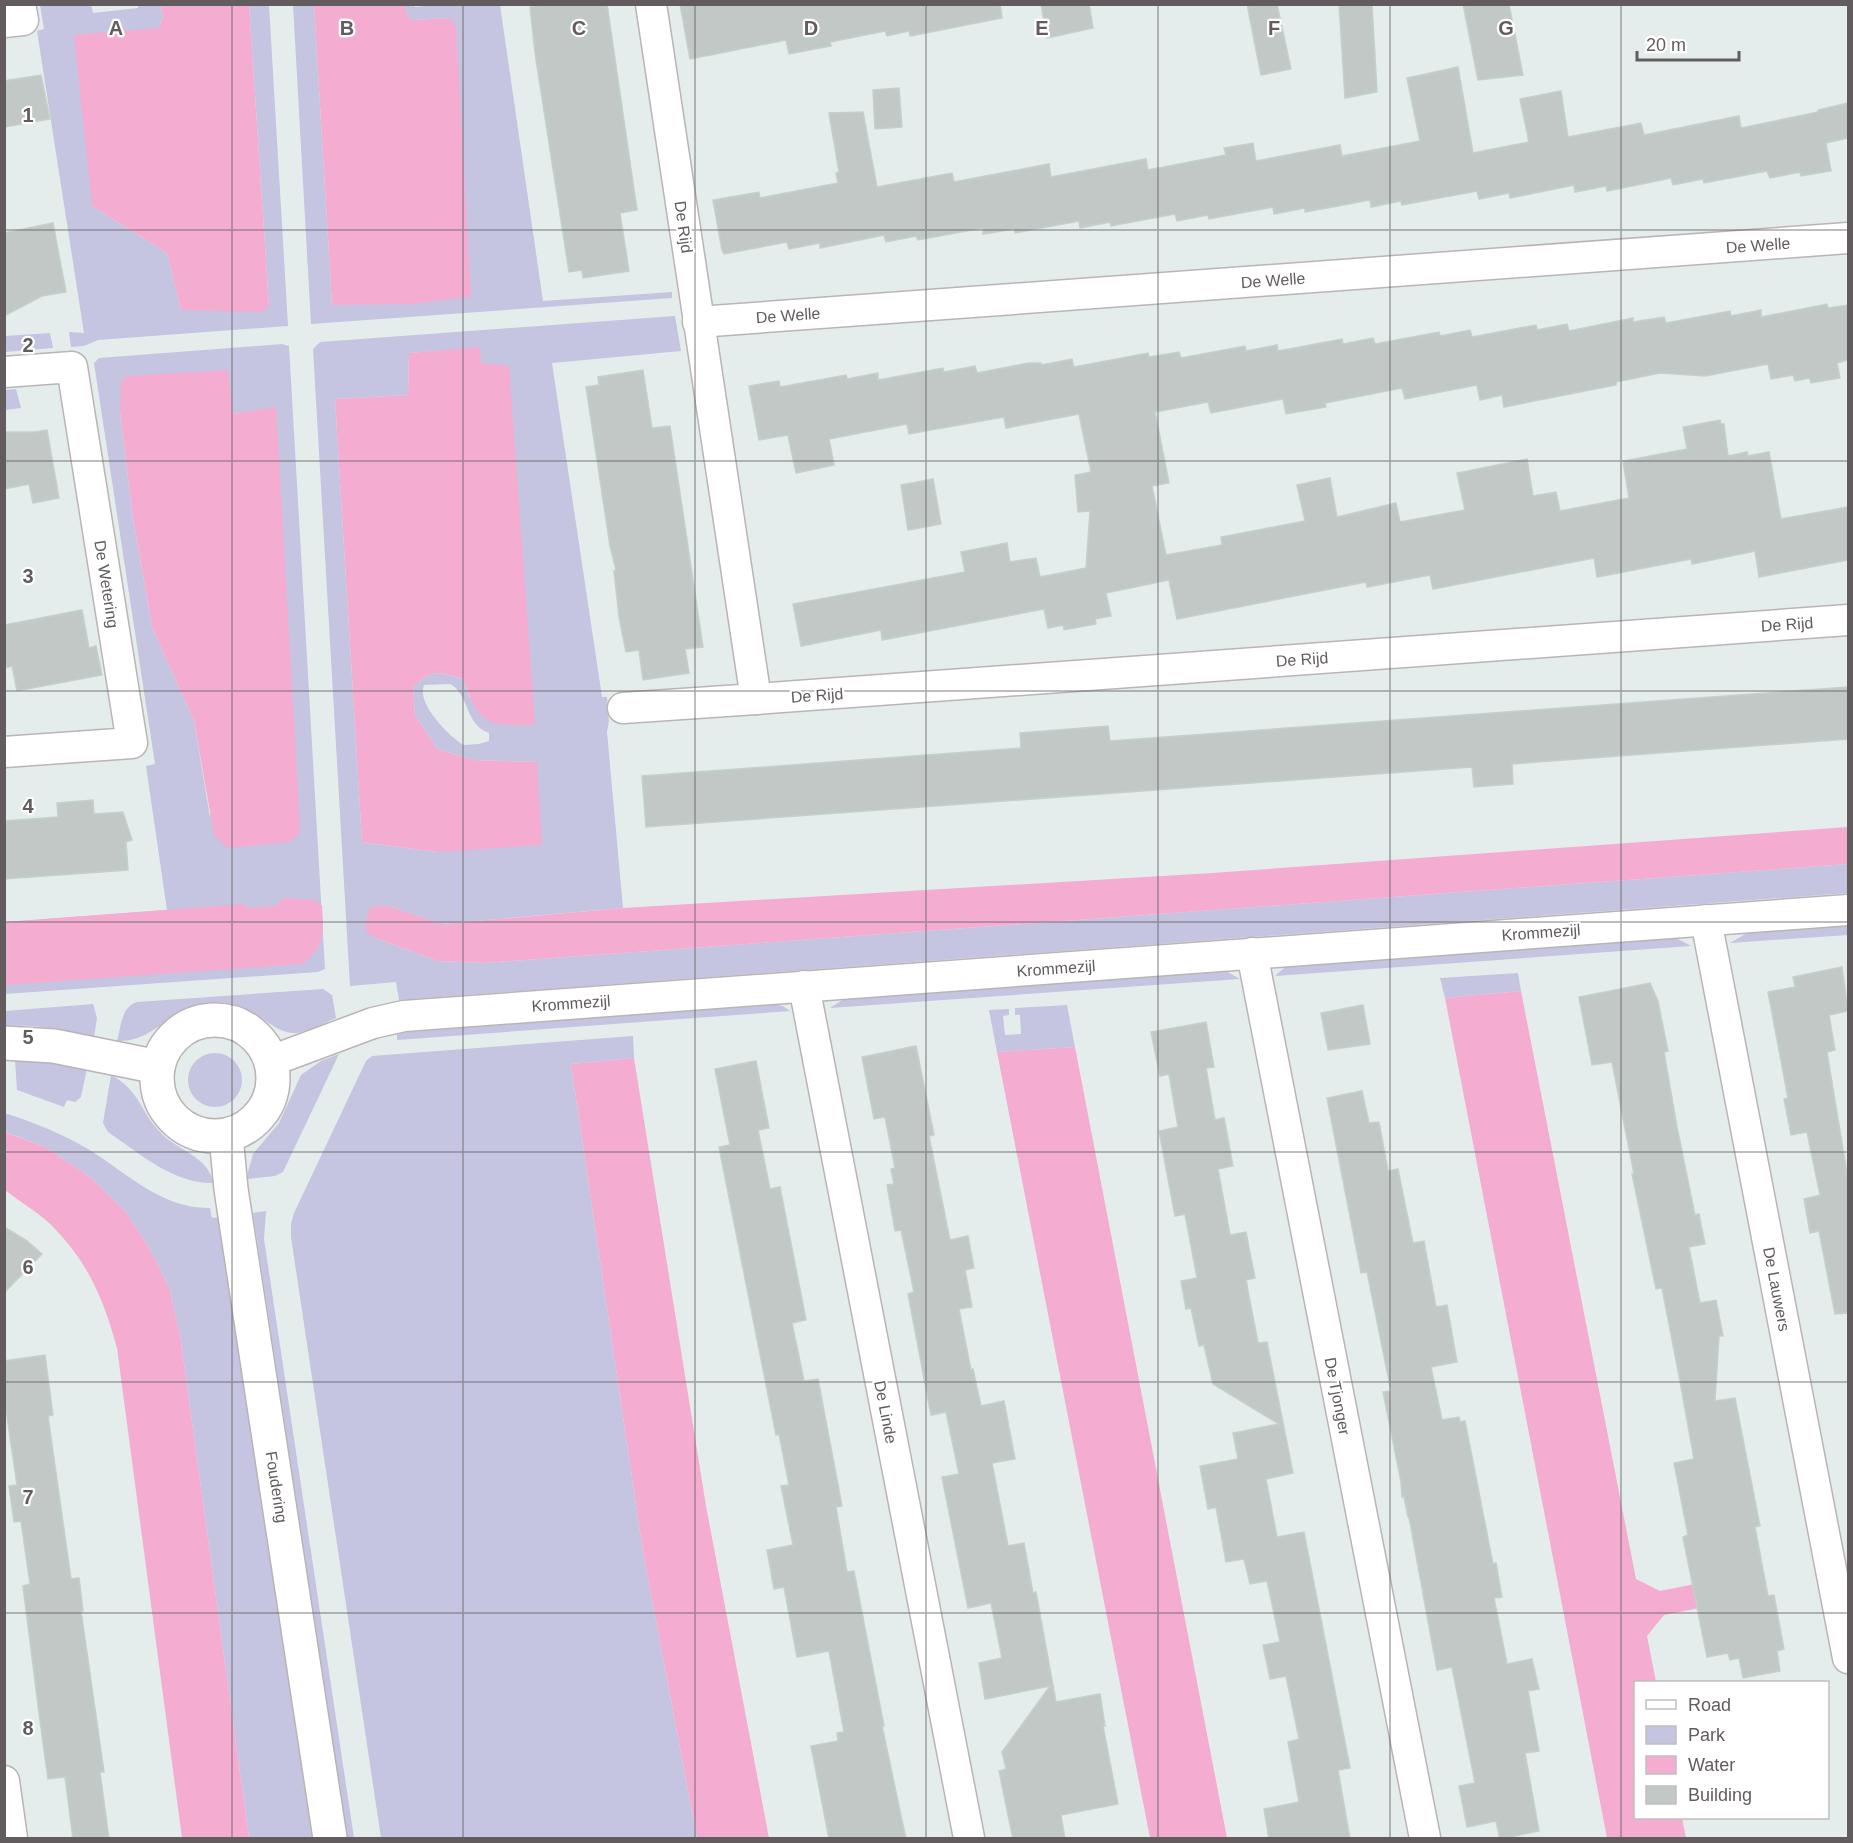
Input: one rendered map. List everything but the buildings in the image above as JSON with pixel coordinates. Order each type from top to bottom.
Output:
[{"type":"street","points":[[4,22],[23,20],[20,4]]},
{"type":"street","name":"De Rijd","points":[[651,4],[756,699]]},
{"type":"street","name":"De Welle","points":[[698,322],[1848,238]]},
{"type":"street","name":"De Wetering","points":[[4,372],[72,367],[132,743],[4,752]]},
{"type":"street","name":"De Rijd","points":[[623,708],[1848,620]]},
{"type":"street","name":"Krommezijl","points":[[271,1061],[373,1023],[404,1016],[1848,910]]},
{"type":"street","name":"De Lauwers","points":[[1706,920],[1848,1658]]},
{"type":"street","name":"De Tjonger","points":[[1252,953],[1425,1839]]},
{"type":"street","name":"De Linde","points":[[804,986],[969,1839]]},
{"type":"street","points":[[212,1019],[232,1022],[249,1030],[263,1044],[271,1061],[274,1081],[270,1100],[260,1117],[244,1129],[226,1136],[207,1136],[189,1131],[173,1120],[162,1104],[157,1086],[158,1067],[165,1049],[177,1034],[193,1023],[212,1019]]},
{"type":"street","points":[[4,1043],[54,1046],[158,1067]]},
{"type":"street","name":"Foudering","points":[[226,1136],[231,1189],[330,1839]]},
{"type":"street","points":[[4,1781],[12,1839]]},
{"type":"green space","points":[[405,4],[415,7],[442,4],[500,5],[543,301],[672,292],[672,298],[311,324],[293,5],[314,5],[332,305],[450,18],[412,20],[405,12]]},
{"type":"green space","points":[[40,5],[91,5],[93,13],[138,8],[138,5],[161,5],[163,19],[92,206],[167,253],[181,310],[269,306],[249,5],[269,5],[288,326],[98,340],[84,346],[71,347],[69,332],[84,333],[37,31],[44,29]]},
{"type":"green space","points":[[675,316],[681,351],[552,363],[602,697],[607,697],[609,721],[607,732],[623,908],[441,924],[389,906],[376,938],[438,961],[484,963],[1848,864],[1848,893],[399,1000],[396,982],[350,986],[313,349],[320,342]],"holes":[[[480,348],[470,698],[463,679],[441,673],[430,674],[413,688],[415,715],[437,749],[474,760],[537,762],[437,852],[362,842],[335,399],[408,395],[409,353]],[[450,684],[461,694],[475,723],[489,733],[489,741],[463,745],[435,718],[425,701],[424,685]]]},
{"type":"green space","points":[[50,333],[53,348],[5,352],[5,336]]},
{"type":"green space","points":[[282,344],[289,346],[325,969],[318,972],[5,994],[5,964],[168,915],[5,926],[5,922],[167,910],[146,766],[155,764],[94,363],[99,358]],"holes":[[[276,408],[210,817],[194,721],[152,627],[133,518],[120,412],[233,414]]]},
{"type":"green space","points":[[16,389],[21,408],[5,410],[5,390]]},
{"type":"green space","points":[[1848,925],[1848,935],[1730,943],[1747,933]]},
{"type":"green space","points":[[1676,938],[1691,946],[1275,976],[1286,966]]},
{"type":"green space","points":[[1226,971],[1240,979],[830,1008],[844,999]]},
{"type":"green space","points":[[1518,973],[1521,991],[1445,998],[1440,978]]},
{"type":"green space","points":[[323,989],[332,995],[336,1018],[302,1032],[283,1031],[245,1008],[217,1002],[202,1003],[188,1008],[144,1035],[132,1040],[117,1041],[125,1013],[137,1002]]},
{"type":"green space","points":[[93,1004],[97,1018],[94,1037],[38,1027],[5,1026],[5,1011]]},
{"type":"green space","points":[[774,1004],[790,1011],[397,1040],[397,1033]]},
{"type":"green space","points":[[1067,1005],[1075,1047],[997,1052],[989,1010],[1009,1009],[1009,1015],[1003,1016],[1005,1035],[1021,1034],[1020,1015],[1015,1015],[1015,1008]]},
{"type":"green space","points":[[633,1036],[634,1058],[571,1064],[643,1552],[697,1838],[381,1838],[291,1237],[294,1213],[366,1061],[372,1056]]},
{"type":"green space","points":[[210,1053],[220,1053],[230,1057],[238,1065],[242,1080],[238,1095],[230,1103],[220,1107],[210,1107],[200,1103],[192,1095],[188,1085],[188,1075],[192,1065],[200,1057]]},
{"type":"green space","points":[[339,1054],[283,1172],[275,1176],[248,1179],[253,1154],[279,1123],[301,1075],[321,1061]]},
{"type":"green space","points":[[15,1060],[46,1061],[87,1068],[81,1097],[75,1102],[67,1100],[64,1107],[17,1090]]},
{"type":"green space","points":[[111,1075],[129,1088],[162,1134],[205,1166],[214,1183],[185,1179],[171,1173],[108,1132],[103,1123]]},
{"type":"green space","points":[[4,1113],[48,1129],[88,1149],[161,1196],[176,1203],[210,1208],[212,1218],[220,1217],[313,1838],[249,1838],[180,1335],[169,1287],[149,1248],[126,1212],[90,1177],[45,1147],[5,1132]]},
{"type":"green space","points":[[266,1211],[264,1239],[354,1838],[347,1838],[253,1213]]},
{"type":"water","points":[[161,5],[249,5],[269,306],[262,312],[181,310],[167,253],[92,206],[74,35],[158,28],[163,19]]},
{"type":"water","points":[[314,5],[405,5],[405,12],[412,20],[450,18],[456,27],[471,297],[410,304],[332,305]]},
{"type":"water","points":[[480,347],[481,363],[509,366],[535,725],[506,725],[488,720],[475,706],[463,679],[441,673],[430,674],[413,688],[415,715],[437,749],[474,760],[537,762],[542,845],[437,852],[362,842],[335,399],[408,395],[409,353]]},
{"type":"water","points":[[228,370],[233,414],[276,407],[300,827],[298,835],[290,842],[228,848],[215,837],[194,721],[152,627],[133,518],[120,412],[121,382],[127,376]]},
{"type":"water","points":[[1848,827],[1848,864],[484,963],[438,961],[376,938],[366,932],[370,907],[389,906],[442,924],[623,908],[1212,873]]},
{"type":"water","points":[[283,898],[315,900],[322,906],[322,938],[316,951],[303,964],[5,985],[5,922],[243,904],[247,908],[276,906]]},
{"type":"water","points":[[1521,991],[1636,1579],[1660,1591],[1725,1578],[1730,1602],[1664,1615],[1647,1636],[1656,1681],[1634,1681],[1634,1819],[1682,1819],[1686,1838],[1607,1838],[1445,998]]},
{"type":"water","points":[[1075,1047],[1227,1838],[1150,1838],[997,1052]]},
{"type":"water","points":[[634,1058],[706,1506],[769,1838],[697,1838],[643,1552],[571,1064]]},
{"type":"water","points":[[4,1132],[45,1147],[90,1177],[126,1212],[149,1248],[169,1287],[180,1335],[249,1838],[182,1838],[117,1348],[101,1300],[78,1257],[50,1224],[5,1190]]}]
